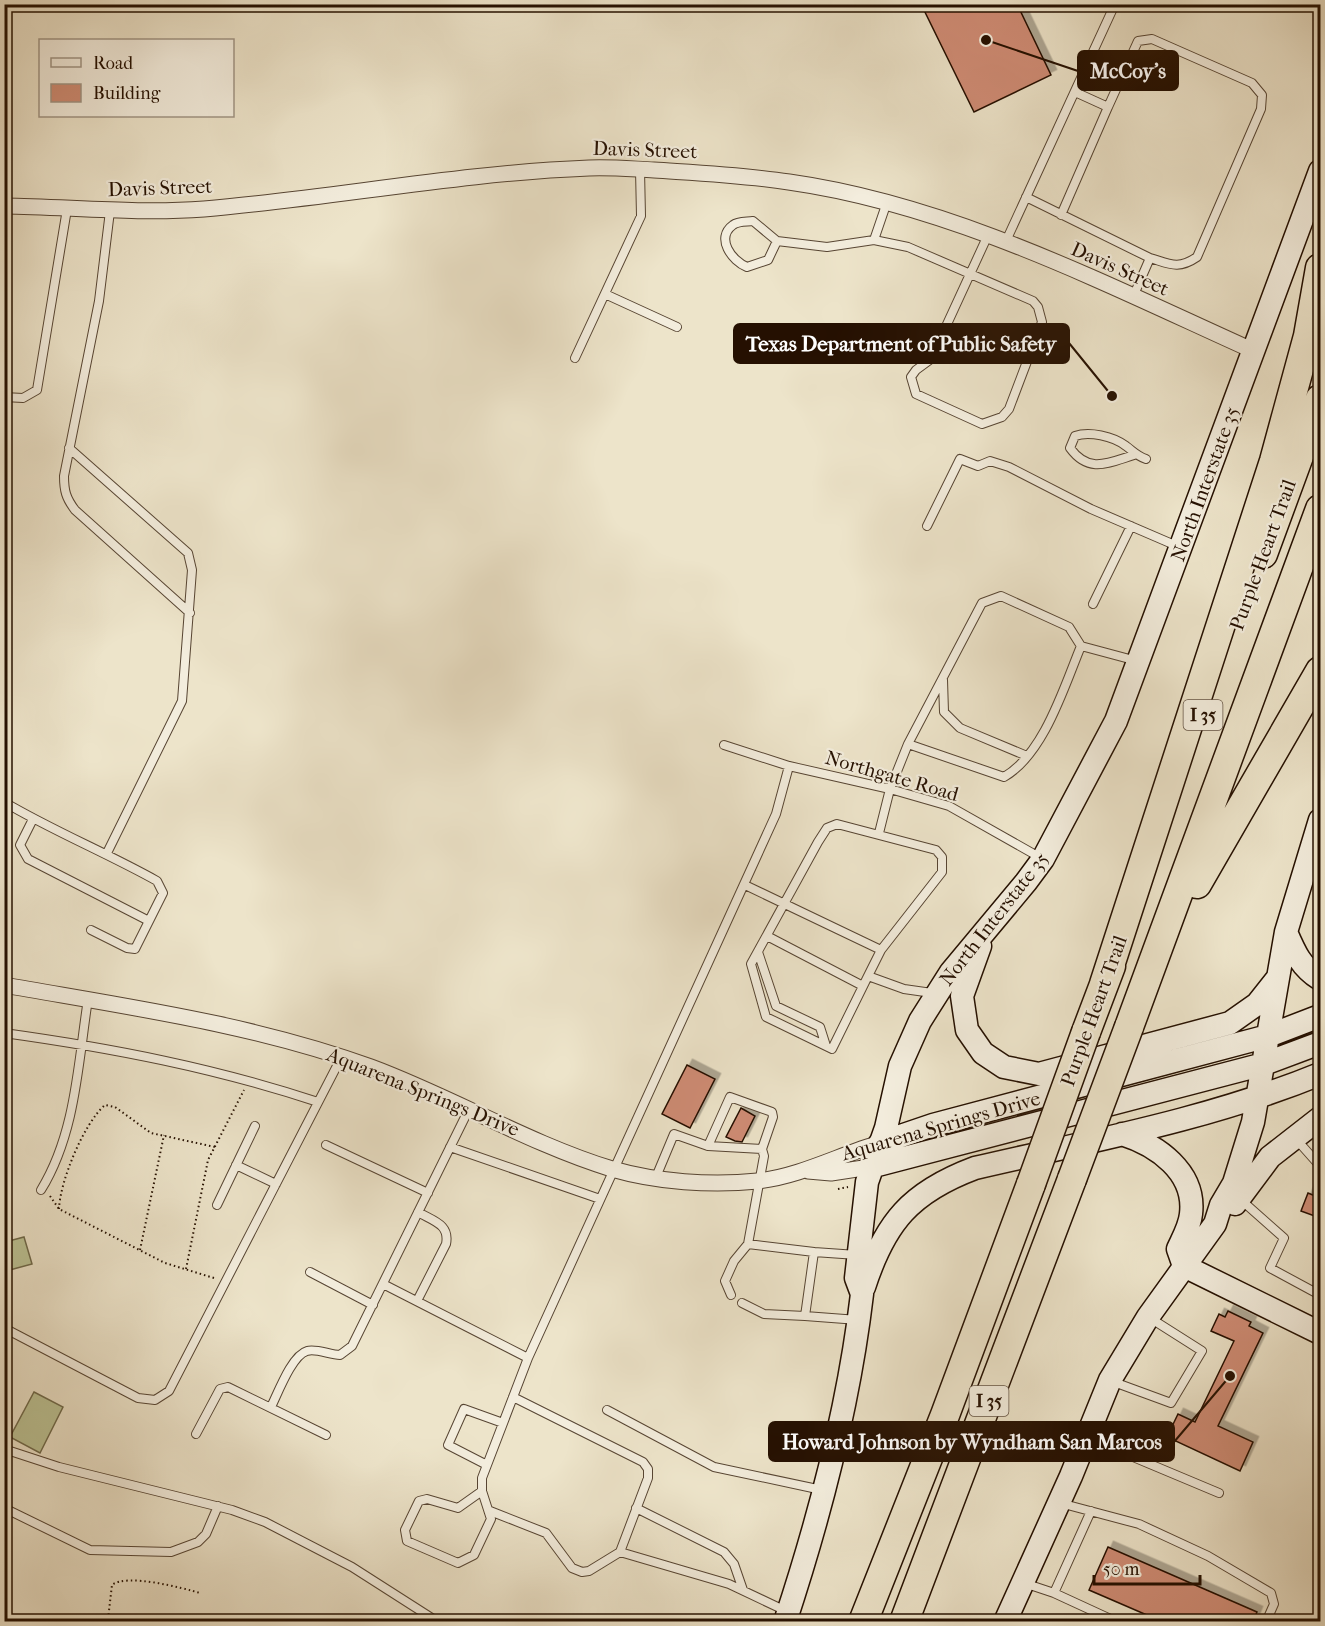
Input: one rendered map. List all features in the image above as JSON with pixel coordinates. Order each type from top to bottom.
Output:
[{"type":"highway","points":[[1104,984],[1274,461],[1308,336],[1320,268]]},
{"type":"highway","name":"Purple Heart Trail","points":[[863,1622],[1030,1184],[1320,399]]},
{"type":"highway","name":"Purple Heart Trail","points":[[904,1622],[1129,1027],[1320,509]]},
{"type":"highway","points":[[1147,978],[1208,863],[1320,671]]},
{"type":"highway","points":[[851,1622],[882,1554],[906,1513]]},
{"type":"main road","name":"North Interstate 35","points":[[786,1617],[823,1490],[843,1409],[862,1294],[856,1278],[870,1167],[880,1143],[900,1065],[920,1021],[951,972],[1043,859],[1116,721],[1320,171]]},
{"type":"main road","points":[[1005,1622],[1110,1380],[1148,1317],[1215,1224],[1221,1205],[1234,1183],[1244,1156],[1258,1098],[1286,932],[1320,820]]},
{"type":"main road","points":[[986,931],[962,996],[968,1030],[984,1053],[1004,1067],[1039,1074],[1230,1023],[1257,1004],[1277,979]]},
{"type":"main road","points":[[1286,932],[1298,960],[1307,971],[1320,980]]},
{"type":"main road","name":"Aquarena Springs Drive","points":[[880,1143],[933,1125],[1268,1036],[1320,1016]]},
{"type":"main road","name":"Aquarena Springs Drive","points":[[870,1167],[1264,1064],[1320,1043]]},
{"type":"main road","points":[[862,1294],[880,1244],[900,1214],[924,1192],[975,1168],[1122,1134],[1258,1098],[1320,1074]]},
{"type":"main road","points":[[1215,1224],[1224,1220],[1264,1162],[1320,1118]]},
{"type":"main road","points":[[1122,1134],[1143,1141],[1172,1162],[1181,1173],[1191,1201],[1189,1223],[1178,1249],[1184,1266],[1320,1332]]},
{"type":"street","name":"Davis Street","points":[[4,206],[110,211],[201,209],[299,201],[426,182],[591,167],[718,174],[790,182],[887,202],[1006,241],[1254,351]]},
{"type":"street","name":"Aquarena Springs Drive","points":[[4,985],[233,1026],[371,1067],[613,1169],[656,1177],[725,1182],[759,1180],[805,1171],[838,1155],[880,1143]]},
{"type":"street","name":"Aquarena Springs Drive","points":[[805,1171],[831,1173],[870,1167]]},
{"type":"lane","points":[[1006,241],[1115,4]]},
{"type":"lane","points":[[1026,197],[1061,215],[1150,258],[1170,265],[1185,266],[1197,257],[1261,110],[1262,95],[1252,83],[1152,39],[1138,41],[1061,215]]},
{"type":"lane","points":[[1074,92],[1108,106]]},
{"type":"lane","points":[[575,358],[641,216],[640,170]]},
{"type":"lane","points":[[874,240],[887,202]]},
{"type":"lane","points":[[4,397],[23,399],[37,390],[67,209]]},
{"type":"lane","points":[[110,211],[99,302],[64,476],[67,499],[75,510],[190,613]]},
{"type":"lane","points":[[777,241],[768,260],[747,267],[737,263],[729,255],[726,242],[730,228],[735,223],[753,221],[777,241],[826,247],[874,240],[908,248],[970,275],[1033,301],[1038,307],[1042,322],[1009,410],[993,423],[982,424],[915,394],[911,385],[911,377],[916,370],[931,359],[970,275],[988,236]]},
{"type":"lane","points":[[1133,297],[1150,258]]},
{"type":"lane","points":[[605,294],[677,327]]},
{"type":"lane","points":[[1134,454],[1094,465],[1079,461],[1070,448],[1075,435],[1086,432],[1124,444],[1134,454],[1146,459]]},
{"type":"lane","points":[[69,448],[188,553],[192,570],[182,701],[107,853]]},
{"type":"lane","points":[[927,526],[960,459],[978,466],[990,461],[1009,467],[1181,548]]},
{"type":"lane","points":[[1093,604],[1131,526]]},
{"type":"lane","points":[[879,833],[890,789],[908,744],[982,603],[1001,596],[1068,627],[1081,646],[1138,662]]},
{"type":"lane","points":[[908,744],[1004,777],[1018,768],[1028,756],[1056,704],[1081,646]]},
{"type":"lane","points":[[943,678],[944,712],[960,728],[1028,756]]},
{"type":"lane","name":"Northgate Road","points":[[724,745],[789,766],[890,789],[949,806],[1043,859]]},
{"type":"lane","points":[[482,1491],[458,1508],[427,1499],[419,1501],[404,1534],[407,1541],[458,1563],[474,1555],[491,1519],[482,1491],[482,1478],[528,1358],[745,885],[776,814],[789,766]]},
{"type":"lane","points":[[4,802],[33,819],[107,853],[157,881],[161,887],[163,893],[135,949],[127,948],[91,930]]},
{"type":"lane","points":[[33,819],[20,845],[28,859],[149,921]]},
{"type":"lane","points":[[837,824],[879,833],[936,850],[942,857],[942,872],[881,950],[832,1049],[766,1017],[751,964],[782,904],[827,828],[837,824]]},
{"type":"lane","points":[[745,885],[881,950]]},
{"type":"lane","points":[[767,936],[863,986]]},
{"type":"lane","points":[[758,952],[776,1006],[820,1027],[826,1046]]},
{"type":"lane","points":[[868,976],[904,989],[937,994]]},
{"type":"lane","points":[[42,1189],[60,1153],[76,1090],[88,999]]},
{"type":"lane","points":[[4,1033],[138,1053],[248,1080],[318,1102]]},
{"type":"lane","points":[[4,1328],[138,1398],[155,1400],[169,1392],[341,1058]]},
{"type":"lane","points":[[708,1146],[730,1097],[772,1112],[774,1117],[762,1149],[764,1156],[748,1244],[734,1261],[725,1281],[731,1295]]},
{"type":"lane","points":[[271,1407],[294,1361],[300,1355],[307,1350],[340,1355],[352,1346],[469,1108]]},
{"type":"lane","points":[[217,1205],[255,1126]]},
{"type":"lane","points":[[656,1177],[674,1134],[708,1146],[762,1149]]},
{"type":"lane","points":[[1295,1138],[1320,1166]]},
{"type":"lane","points":[[326,1144],[428,1193]]},
{"type":"lane","points":[[450,1147],[600,1199]]},
{"type":"lane","points":[[236,1165],[276,1184]]},
{"type":"lane","points":[[1239,1198],[1284,1238],[1270,1268],[1320,1295]]},
{"type":"lane","points":[[417,1301],[446,1244],[448,1234],[446,1228],[418,1212]]},
{"type":"lane","points":[[748,1244],[858,1255]]},
{"type":"lane","points":[[805,1316],[814,1252]]},
{"type":"lane","points":[[310,1272],[373,1305]]},
{"type":"lane","points":[[383,1284],[528,1358]]},
{"type":"lane","points":[[742,1303],[764,1314],[859,1320]]},
{"type":"lane","points":[[1110,1380],[1171,1403],[1202,1351],[1148,1317]]},
{"type":"lane","points":[[196,1434],[220,1389],[236,1389],[326,1435]]},
{"type":"lane","points":[[490,1511],[546,1533],[572,1568],[582,1572],[590,1571],[620,1552],[648,1478],[648,1469],[643,1462],[513,1397]]},
{"type":"lane","points":[[487,1465],[448,1445],[464,1409],[503,1423]]},
{"type":"lane","points":[[607,1410],[714,1467],[823,1490]]},
{"type":"lane","points":[[1084,1440],[1114,1449],[1219,1493]]},
{"type":"lane","points":[[4,1449],[74,1471],[218,1506],[266,1522],[352,1567],[438,1622]]},
{"type":"lane","points":[[1058,1503],[1139,1524],[1208,1556],[1271,1593],[1274,1604],[1266,1622]]},
{"type":"lane","points":[[4,1508],[90,1550],[161,1552],[178,1550],[198,1542],[206,1534],[218,1506]]},
{"type":"lane","points":[[636,1508],[724,1552],[734,1564],[743,1590]]},
{"type":"lane","points":[[1054,1593],[1091,1511]]},
{"type":"lane","points":[[620,1552],[743,1590],[786,1617]]},
{"type":"lane","points":[[1022,1583],[1054,1593],[1117,1622]]},
{"type":"path","points":[[186,1269],[208,1160],[248,1080]]},
{"type":"path","points":[[59,1209],[62,1186],[93,1115],[105,1105],[115,1107],[151,1133],[214,1147]]},
{"type":"path","points":[[140,1250],[164,1135]]},
{"type":"path","points":[[838,1189],[854,1185]]},
{"type":"path","points":[[42,1189],[59,1209],[165,1263],[225,1282]]},
{"type":"path","points":[[86,1622],[110,1620],[112,1584],[118,1580],[162,1582],[201,1593]]},
{"type":"green space","points":[[24,1237],[32,1264],[6,1271],[5,1242]]},
{"type":"green space","points":[[34,1392],[63,1407],[40,1453],[10,1437]]},
{"type":"building","points":[[921,4],[1017,4],[1051,75],[974,112]]},
{"type":"building","points":[[687,1065],[715,1079],[690,1128],[662,1114]]},
{"type":"building","points":[[741,1108],[755,1116],[742,1142],[726,1137]]},
{"type":"building","points":[[1308,1193],[1320,1198],[1320,1218],[1301,1211]]},
{"type":"building","points":[[1228,1311],[1251,1322],[1249,1326],[1263,1333],[1218,1426],[1253,1442],[1240,1471],[1167,1437],[1178,1414],[1195,1422],[1234,1341],[1211,1331],[1219,1314],[1225,1317]]},
{"type":"building","points":[[1108,1547],[1257,1612],[1253,1622],[1163,1622],[1089,1590]]},
{"type":"place","name":"McCoy's","points":[[986,40]]},
{"type":"place","name":"Texas Department of Public Safety","points":[[1112,396]]},
{"type":"place","name":"Howard Johnson by Wyndham San Marcos","points":[[1230,1376]]}]
